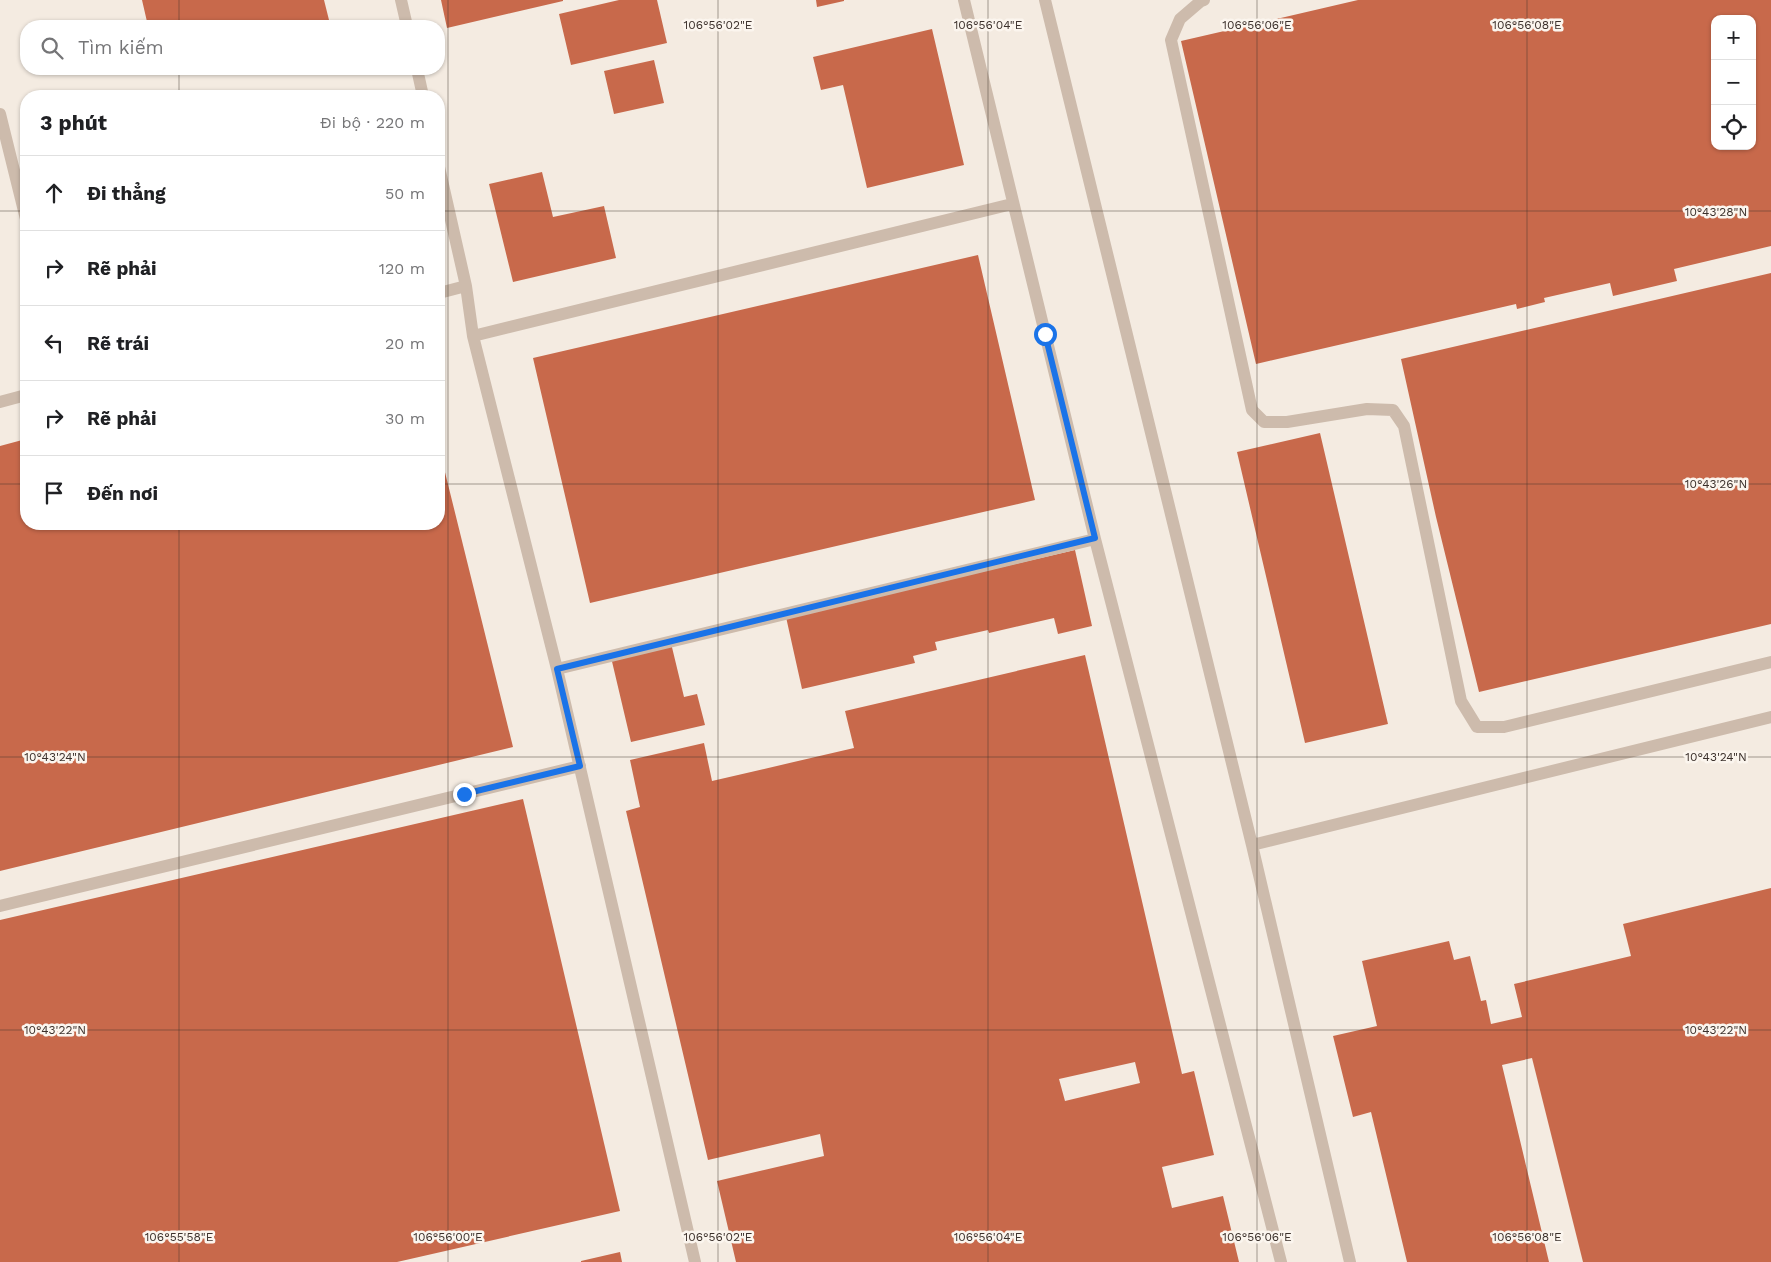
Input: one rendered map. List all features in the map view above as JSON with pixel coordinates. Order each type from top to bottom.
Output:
[{"type":"lane","points":[[401,0],[406,20]]},
{"type":"lane","points":[[964,0],[1012,204],[1095,538],[1281,1262]]},
{"type":"lane","points":[[1045,0],[1252,845],[1350,1262]]},
{"type":"lane","points":[[1204,0],[1180,19],[1170,40],[1252,410],[1264,422],[1287,422],[1367,409],[1393,410],[1404,426],[1461,701],[1477,727],[1504,727],[1771,662]]},
{"type":"lane","points":[[418,75],[422,90]]},
{"type":"lane","points":[[0,114],[20,195]]},
{"type":"lane","points":[[445,193],[466,286],[473,336],[557,669],[695,1262]]},
{"type":"lane","points":[[473,336],[1012,204]]},
{"type":"lane","points":[[445,291],[466,286]]},
{"type":"lane","points":[[0,402],[20,397]]},
{"type":"lane","points":[[557,669],[1095,538]]},
{"type":"lane","points":[[1252,845],[1771,717]]},
{"type":"lane","points":[[0,906],[580,766]]},
{"type":"building","points":[[142,0],[324,0],[329,20],[147,20]]},
{"type":"building","points":[[441,0],[563,0],[563,1],[447,28]]},
{"type":"building","points":[[619,0],[657,0],[667,43],[571,65],[559,14]]},
{"type":"building","points":[[816,0],[844,0],[844,1],[817,7]]},
{"type":"building","points":[[1358,0],[1771,0],[1771,246],[1674,269],[1677,281],[1613,296],[1610,283],[1544,298],[1545,302],[1517,309],[1516,304],[1256,364],[1181,41]]},
{"type":"building","points":[[932,29],[964,165],[867,188],[843,85],[821,90],[813,57]]},
{"type":"building","points":[[654,60],[664,103],[614,114],[604,71]]},
{"type":"building","points":[[542,172],[553,217],[604,206],[616,258],[513,282],[489,184]]},
{"type":"building","points":[[978,255],[1035,500],[590,603],[533,358]]},
{"type":"building","points":[[1771,273],[1771,624],[1479,692],[1436,517],[1401,359]]},
{"type":"building","points":[[1320,433],[1388,724],[1305,743],[1237,452]]},
{"type":"building","points":[[20,441],[20,530],[445,530],[445,472],[513,747],[0,871],[0,446]]},
{"type":"building","points":[[1075,550],[1092,626],[1058,634],[1054,618],[989,633],[988,630],[935,642],[937,650],[913,656],[915,663],[802,689],[786,617]]},
{"type":"building","points":[[670,639],[684,697],[697,694],[705,725],[631,742],[610,653]]},
{"type":"building","points":[[1085,655],[1182,1074],[1194,1071],[1214,1155],[1162,1167],[1172,1208],[1223,1196],[1239,1262],[736,1262],[717,1181],[824,1156],[820,1134],[708,1160],[626,811],[640,807],[630,760],[704,743],[712,781],[854,748],[845,711]],"holes":[[[1135,1062],[1140,1083],[1065,1101],[1059,1079]]]},
{"type":"building","points":[[523,799],[620,1211],[397,1262],[0,1262],[0,920]]},
{"type":"building","points":[[1771,888],[1771,1262],[1583,1262],[1532,1058],[1502,1065],[1549,1262],[1407,1262],[1371,1112],[1353,1117],[1333,1036],[1377,1026],[1362,961],[1449,941],[1454,960],[1470,956],[1481,1001],[1486,1000],[1491,1024],[1522,1017],[1514,984],[1631,956],[1623,924]]},
{"type":"building","points":[[620,1252],[622,1262],[581,1262],[581,1261]]},
{"type":"route","points":[[464,794],[580,766],[557,669],[1095,538],[1045,334]]}]
